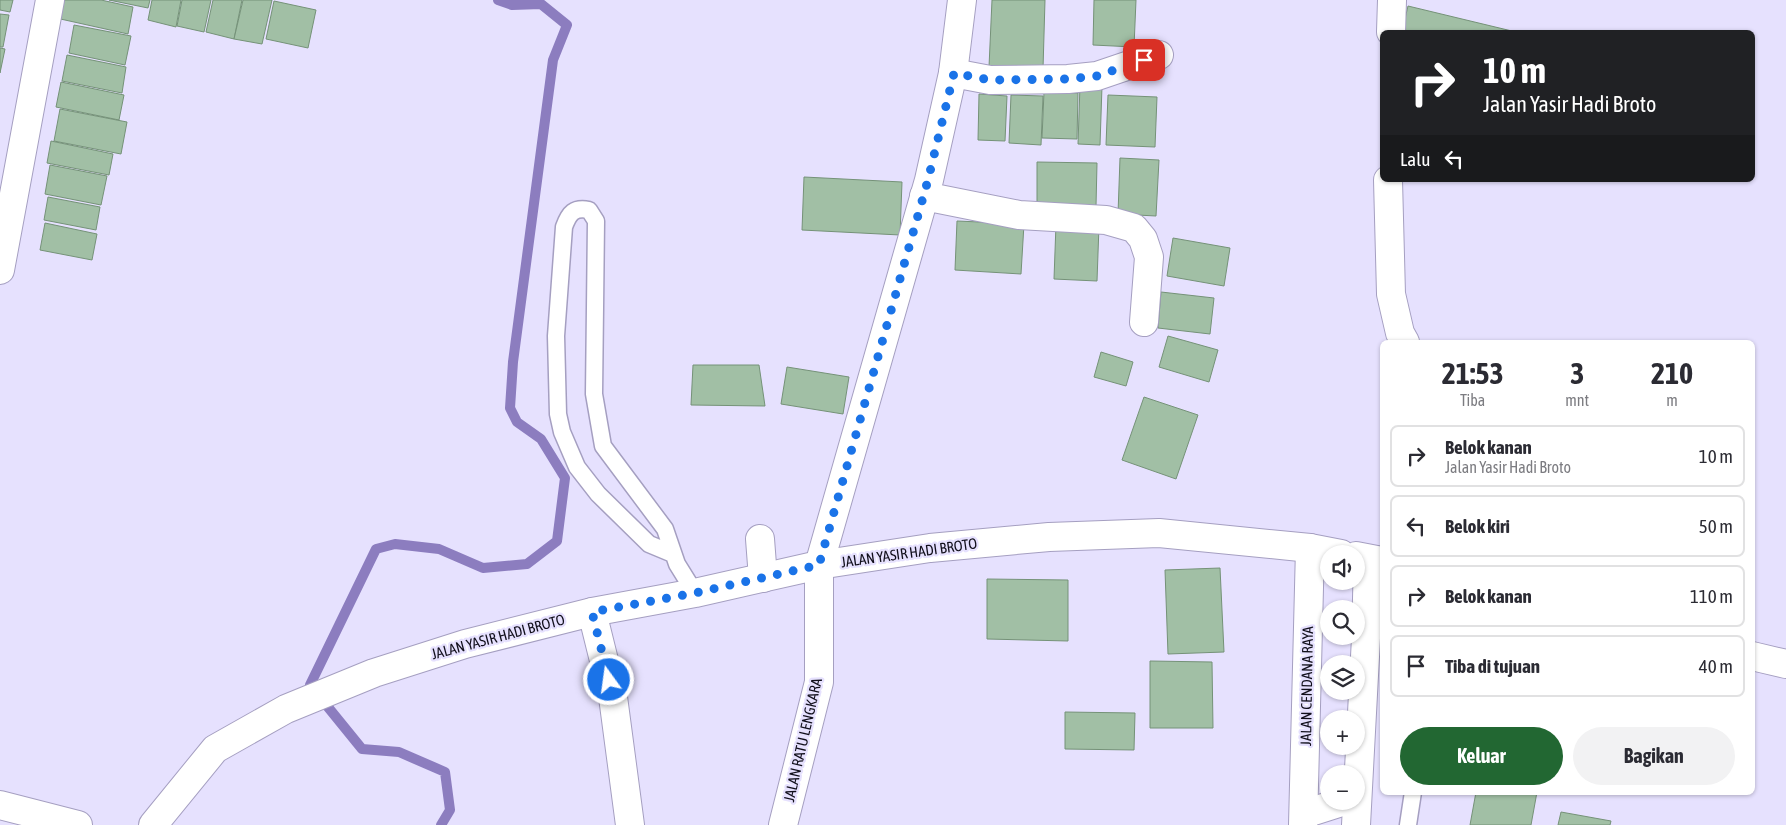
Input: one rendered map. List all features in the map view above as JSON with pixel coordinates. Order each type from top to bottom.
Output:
[{"type":"street","points":[[0,270],[50,0]]},
{"type":"street","name":"JALAN RATU LENGKARA","points":[[783,825],[819,682],[819,565],[924,196],[954,73],[962,0]]},
{"type":"street","points":[[1391,30],[1392,0]]},
{"type":"street","points":[[954,73],[990,80],[1068,79],[1097,76],[1159,55]]},
{"type":"street","points":[[1388,182],[1391,294],[1400,333],[1404,340]]},
{"type":"street","points":[[924,196],[1019,215],[1106,220],[1134,228],[1143,239],[1148,257],[1144,322]]},
{"type":"street","name":"JALAN YASIR HADI BROTO","points":[[153,825],[215,749],[286,709],[374,673],[465,644],[592,612],[695,593],[819,565],[930,548],[1049,537],[1159,533],[1320,550]]},
{"type":"street","points":[[760,539],[763,578]]},
{"type":"street","name":"JALAN CENDANA RAYA","points":[[1303,820],[1310,548]]},
{"type":"street","points":[[1356,765],[1366,638],[1369,559]]},
{"type":"street","points":[[592,612],[613,697],[630,825]]},
{"type":"street","points":[[1755,657],[1786,664]]},
{"type":"street","points":[[0,805],[78,825]]},
{"type":"street","points":[[1303,820],[1327,810]]},
{"type":"street","points":[[1354,810],[1356,825]]},
{"type":"lane","points":[[673,554],[649,544],[598,494],[577,467],[562,432],[558,414],[556,336],[564,227],[574,209],[589,210],[596,221],[594,394],[603,446],[664,529],[677,564],[695,593]]},
{"type":"lane","points":[[1408,825],[1413,795]]},
{"type":"building","points":[[0,0],[13,0],[10,12],[0,10]]},
{"type":"building","points":[[60,0],[101,0],[133,7],[128,34],[56,18]]},
{"type":"building","points":[[109,0],[150,0],[148,8]]},
{"type":"building","points":[[152,0],[181,0],[176,27],[148,20]]},
{"type":"building","points":[[182,0],[211,0],[204,32],[177,26]]},
{"type":"building","points":[[213,0],[242,0],[234,39],[206,32]]},
{"type":"building","points":[[243,0],[272,0],[262,44],[234,39]]},
{"type":"building","points":[[992,0],[1045,0],[1043,69],[989,67]]},
{"type":"building","points":[[1094,0],[1136,0],[1134,47],[1093,45]]},
{"type":"building","points":[[274,1],[316,10],[308,48],[266,39]]},
{"type":"building","points":[[1408,6],[1508,30],[1402,30]]},
{"type":"building","points":[[0,14],[9,15],[3,47],[0,47]]},
{"type":"building","points":[[74,25],[131,36],[125,65],[69,53]]},
{"type":"building","points":[[0,48],[5,49],[0,73]]},
{"type":"building","points":[[67,55],[126,67],[122,93],[62,81]]},
{"type":"building","points":[[61,82],[124,95],[119,120],[56,107]]},
{"type":"building","points":[[1080,85],[1102,86],[1100,145],[1078,144]]},
{"type":"building","points":[[1044,92],[1078,93],[1077,139],[1042,138]]},
{"type":"building","points":[[979,94],[1007,96],[1005,141],[978,140]]},
{"type":"building","points":[[1011,95],[1043,96],[1041,145],[1009,143]]},
{"type":"building","points":[[1108,95],[1157,97],[1155,147],[1106,145]]},
{"type":"building","points":[[60,109],[127,122],[121,154],[54,141]]},
{"type":"building","points":[[51,141],[113,154],[109,175],[47,163]]},
{"type":"building","points":[[1120,158],[1159,160],[1156,216],[1118,214]]},
{"type":"building","points":[[1037,162],[1097,163],[1096,206],[1037,205]]},
{"type":"building","points":[[50,165],[107,176],[101,205],[45,194]]},
{"type":"building","points":[[804,177],[902,182],[900,235],[802,230]]},
{"type":"building","points":[[48,197],[100,207],[96,230],[44,220]]},
{"type":"building","points":[[957,221],[1024,224],[1021,274],[955,270]]},
{"type":"building","points":[[45,223],[97,234],[92,260],[40,250]]},
{"type":"building","points":[[1056,224],[1099,226],[1097,281],[1054,279]]},
{"type":"building","points":[[1173,238],[1230,248],[1224,286],[1167,276]]},
{"type":"building","points":[[1161,292],[1214,298],[1210,334],[1158,328]]},
{"type":"building","points":[[1168,336],[1218,350],[1209,382],[1159,367]]},
{"type":"building","points":[[1101,352],[1133,362],[1126,386],[1094,377]]},
{"type":"building","points":[[693,365],[759,365],[765,406],[691,405]]},
{"type":"building","points":[[787,367],[849,377],[843,414],[781,404]]},
{"type":"building","points":[[1144,397],[1198,415],[1176,479],[1122,460]]},
{"type":"building","points":[[1220,568],[1224,652],[1168,654],[1165,570]]},
{"type":"building","points":[[987,579],[1068,580],[1068,641],[987,639]]},
{"type":"building","points":[[1150,661],[1212,662],[1213,728],[1150,728]]},
{"type":"building","points":[[1065,712],[1135,713],[1134,750],[1065,749]]},
{"type":"building","points":[[1475,795],[1536,795],[1531,825],[1470,825]]},
{"type":"building","points":[[1561,812],[1611,821],[1610,825],[1558,825]]},
{"type":"waterway","points":[[441,825],[450,810],[445,772],[399,752],[362,749],[310,685],[376,549],[395,544],[439,549],[483,568],[527,564],[557,541],[565,478],[541,439],[517,422],[510,408],[513,362],[553,60],[567,25],[541,4],[512,5],[498,0]]},
{"type":"route","points":[[609,680],[592,612],[695,593],[819,565],[928,180],[954,73],[990,80],[1068,79],[1097,76],[1144,60]]}]
